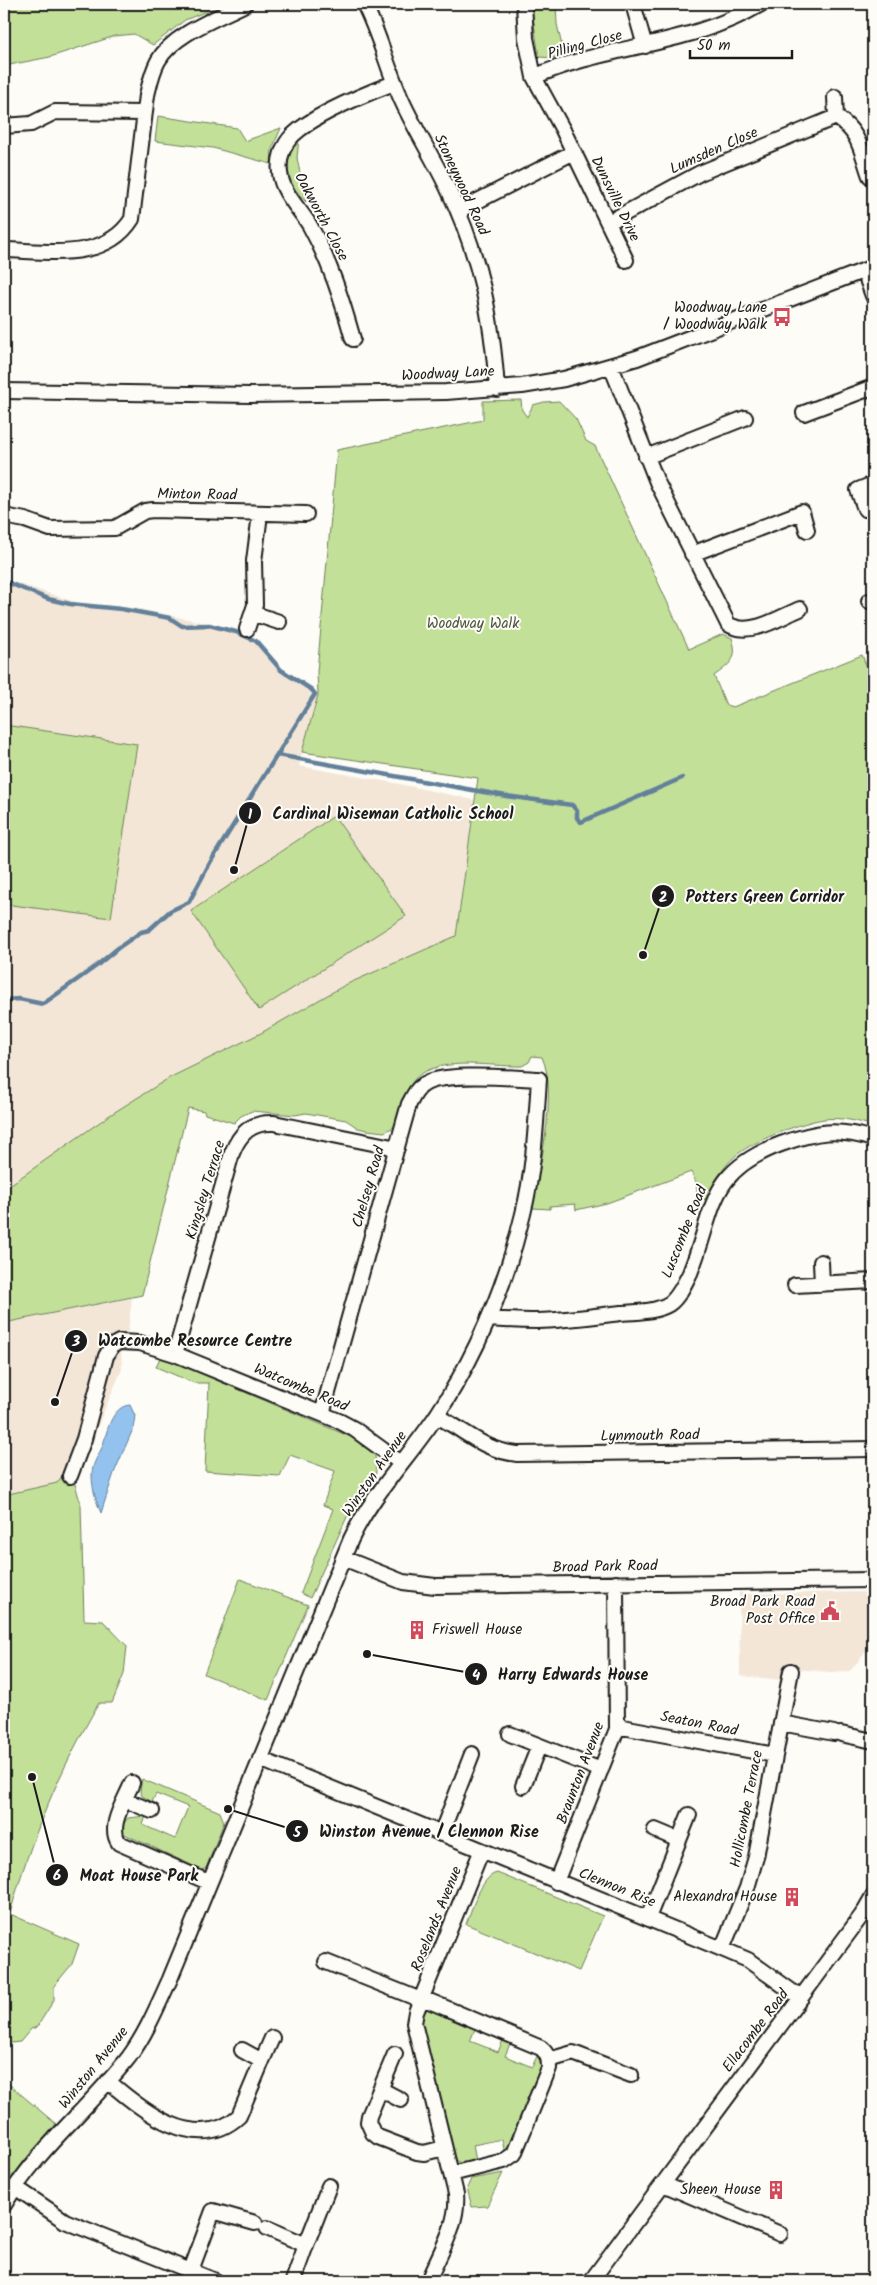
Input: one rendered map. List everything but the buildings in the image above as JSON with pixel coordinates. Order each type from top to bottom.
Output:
[{"type":"street","points":[[4,250],[82,250],[99,246],[112,240],[125,230],[132,218],[145,113],[151,78],[158,61],[167,49],[179,39],[245,4]]},
{"type":"street","name":"Stoneywood Road","points":[[364,4],[394,83],[458,211],[474,252],[488,305],[496,389]]},
{"type":"street","name":"Dunsville Drive","points":[[524,4],[526,38],[534,77],[574,152],[626,260]]},
{"type":"street","name":"Pilling Close","points":[[633,4],[645,46]]},
{"type":"street","name":"Pilling Close","points":[[534,77],[565,64],[698,33],[761,4]]},
{"type":"street","name":"Oakworth Close","points":[[353,339],[337,284],[327,260],[309,224],[284,186],[280,175],[279,163],[285,144],[302,128],[350,102],[394,83]]},
{"type":"street","points":[[835,98],[836,117],[849,125],[856,135],[870,176]]},
{"type":"street","points":[[4,126],[31,124],[55,112],[145,113]]},
{"type":"street","name":"Lumsden Close","points":[[609,222],[700,173],[836,117]]},
{"type":"street","name":"Dunsville Drive","points":[[458,211],[574,152]]},
{"type":"street","points":[[869,269],[873,296]]},
{"type":"street","name":"Woodway Lane","points":[[4,391],[250,395],[446,392],[496,389],[564,379],[611,366],[869,269]]},
{"type":"street","points":[[611,366],[646,457],[725,619],[733,628],[740,630],[752,629],[800,609]]},
{"type":"street","points":[[804,413],[873,386]]},
{"type":"street","points":[[646,457],[745,418]]},
{"type":"street","points":[[865,509],[858,490],[873,484]]},
{"type":"street","name":"Minton Road","points":[[4,516],[25,520],[50,529],[115,528],[145,511],[153,510],[306,514]]},
{"type":"street","points":[[692,554],[802,512],[808,530]]},
{"type":"street","points":[[247,629],[255,605],[254,561],[258,513]]},
{"type":"street","points":[[252,613],[279,622]]},
{"type":"street","name":"Chelsey Road","points":[[322,1414],[409,1104],[422,1085],[442,1077],[539,1079]]},
{"type":"street","name":"Winston Avenue","points":[[4,2205],[33,2163],[130,2056],[144,2032],[170,1979],[208,1882],[343,1558],[364,1515],[436,1416],[456,1383],[488,1319],[505,1273],[523,1214],[533,1155],[539,1079]]},
{"type":"street","name":"Kingsley Terrace","points":[[175,1354],[232,1153],[237,1140],[246,1130],[254,1125],[274,1123],[397,1148]]},
{"type":"street","name":"Luscombe Road","points":[[488,1319],[537,1321],[660,1308],[670,1303],[686,1282],[721,1187],[749,1158],[762,1151],[814,1133],[836,1131],[854,1133],[873,1139]]},
{"type":"street","points":[[821,1262],[822,1284]]},
{"type":"street","points":[[795,1285],[873,1280]]},
{"type":"street","name":"Watcombe Road","points":[[70,1476],[84,1439],[106,1356],[112,1346],[120,1342],[130,1341],[175,1354],[322,1414],[354,1429],[401,1463]]},
{"type":"street","name":"Lynmouth Road","points":[[436,1416],[486,1446],[502,1452],[517,1454],[873,1449]]},
{"type":"street","name":"Broad Park Road","points":[[343,1558],[393,1579],[416,1585],[873,1580]]},
{"type":"street","name":"Braunton Avenue","points":[[556,1882],[617,1726],[616,1583]]},
{"type":"street","name":"Hollicombe Terrace","points":[[722,1949],[751,1874],[791,1671]]},
{"type":"street","points":[[781,1723],[873,1741]]},
{"type":"street","name":"Seaton Road","points":[[617,1726],[775,1755]]},
{"type":"street","points":[[510,1734],[601,1770]]},
{"type":"street","points":[[523,1786],[539,1746]]},
{"type":"street","points":[[441,1834],[472,1754]]},
{"type":"street","name":"Clennon Rise","points":[[260,1759],[481,1852],[748,1960],[800,1998]]},
{"type":"street","points":[[132,1783],[114,1828],[114,1836],[119,1843],[208,1882]]},
{"type":"street","points":[[125,1800],[152,1811]]},
{"type":"street","points":[[648,1918],[689,1815]]},
{"type":"street","points":[[654,1830],[679,1840]]},
{"type":"street","name":"Roselands Avenue","points":[[428,2281],[454,2218],[457,2206],[451,2174],[415,2033],[414,2022],[421,1999],[481,1852]]},
{"type":"street","name":"Ellacombe Road","points":[[591,2281],[862,1915],[873,1896]]},
{"type":"street","points":[[326,1962],[542,2048],[547,2054],[549,2068],[514,2154],[504,2161],[451,2174]]},
{"type":"street","points":[[108,2082],[141,2109],[161,2121],[186,2129],[212,2129],[239,2116],[272,2038]]},
{"type":"street","points":[[242,2050],[262,2061]]},
{"type":"street","points":[[549,2060],[572,2053],[631,2075]]},
{"type":"street","points":[[395,2054],[369,2116],[368,2122],[373,2133],[417,2152],[424,2153],[444,2148]]},
{"type":"street","points":[[380,2089],[401,2100]]},
{"type":"street","points":[[663,2184],[780,2234]]},
{"type":"street","points":[[293,2281],[330,2186]]},
{"type":"street","points":[[15,2187],[65,2221],[189,2277],[216,2281]]},
{"type":"street","points":[[189,2277],[213,2211],[261,2225],[306,2245]]},
{"type":"shaded area","points":[[4,579],[82,604],[134,608],[216,625],[259,641],[283,670],[318,695],[299,766],[395,783],[474,800],[455,941],[4,1189]]},
{"type":"shaded area","points":[[132,1298],[128,1332],[116,1334],[121,1349],[122,1369],[78,1480],[63,1472],[57,1483],[4,1495],[4,1323]]},
{"type":"shaded area","points":[[739,1592],[745,1594],[871,1592],[873,1596],[873,1643],[850,1671],[830,1672],[783,1668],[782,1680],[740,1676]]},
{"type":"green space","points":[[4,4],[224,4],[185,20],[153,45],[134,34],[115,36],[50,57],[4,66]]},
{"type":"green space","points":[[531,4],[556,4],[557,24],[564,55],[553,58],[539,57]]},
{"type":"green space","points":[[158,116],[237,128],[245,141],[281,128],[272,149],[271,164],[213,148],[155,141]]},
{"type":"green space","points":[[299,138],[297,158],[306,202],[294,187],[288,172],[290,156]]},
{"type":"green space","name":"Woodway Walk","points":[[521,400],[522,410],[527,417],[533,405],[559,401],[576,419],[586,441],[595,446],[689,649],[723,634],[732,638],[734,656],[725,668],[714,676],[726,705],[733,707],[862,655],[866,665],[873,662],[873,1126],[849,1120],[824,1119],[793,1127],[770,1136],[736,1155],[717,1179],[706,1199],[698,1200],[696,1182],[691,1172],[607,1203],[576,1210],[575,1204],[550,1206],[550,1209],[533,1208],[548,1109],[546,1072],[542,1057],[532,1056],[529,1062],[522,1066],[462,1064],[446,1065],[432,1069],[420,1075],[411,1084],[403,1100],[394,1127],[384,1132],[358,1128],[346,1120],[306,1113],[295,1115],[252,1111],[241,1116],[234,1123],[205,1114],[204,1111],[188,1108],[142,1295],[4,1323],[4,1189],[110,1115],[169,1078],[261,1033],[345,985],[456,936],[478,778],[302,752],[318,695],[317,672],[337,450],[483,420],[483,401]]},
{"type":"green space","points":[[4,725],[137,744],[111,918],[4,904]]},
{"type":"green space","points":[[334,816],[406,916],[259,1010],[191,911]]},
{"type":"green space","points":[[161,1355],[168,1356],[221,1382],[351,1437],[375,1455],[376,1473],[347,1517],[310,1598],[301,1593],[333,1509],[323,1505],[335,1471],[290,1455],[280,1476],[205,1471],[209,1383],[194,1383],[156,1367]]},
{"type":"green space","points":[[62,1476],[75,1484],[81,1505],[84,1620],[103,1621],[127,1646],[124,1674],[112,1703],[99,1703],[71,1754],[47,1806],[27,1859],[10,1914],[79,1944],[72,1964],[54,1986],[54,2000],[37,2027],[31,2029],[20,2042],[11,2043],[4,2053],[4,1495],[57,1483]]},
{"type":"green space","points":[[240,1579],[308,1605],[268,1700],[204,1674]]},
{"type":"green space","points":[[142,1779],[220,1812],[224,1822],[206,1868],[202,1870],[122,1833],[122,1825],[128,1818],[146,1816],[143,1825],[175,1839],[188,1807],[156,1794],[152,1802],[142,1796],[140,1791]]},
{"type":"green space","points":[[497,1873],[603,1916],[579,1971],[466,1924],[486,1880],[491,1875]]},
{"type":"green space","points":[[428,2009],[476,2027],[470,2041],[498,2052],[504,2038],[511,2041],[505,2056],[532,2067],[539,2052],[545,2063],[511,2150],[505,2154],[502,2139],[473,2145],[476,2161],[460,2163],[453,2157],[421,2024],[421,2015]]},
{"type":"green space","points":[[4,2080],[56,2124],[4,2188]]},
{"type":"green space","points":[[503,2173],[487,2206],[472,2207],[467,2188],[471,2179]]},
{"type":"water","points":[[130,1405],[135,1416],[133,1429],[114,1473],[101,1513],[93,1485],[93,1467],[111,1420],[124,1406]]},
{"type":"waterway","points":[[4,581],[48,599],[70,604],[121,609],[170,618],[182,626],[209,625],[236,632],[256,641],[281,670],[312,690],[315,694],[211,861],[189,902],[170,911],[149,930],[141,932],[118,948],[43,1004],[19,999],[4,1000]]},
{"type":"waterway","points":[[277,755],[506,796],[572,805],[577,811],[577,818],[581,822],[682,778]]},
{"type":"place","name":"Woodway Lane / Woodway Walk","points":[[782,317]]},
{"type":"place","name":"Cardinal Wiseman Catholic School","points":[[234,870]]},
{"type":"place","name":"Potters Green Corridor","points":[[643,955]]},
{"type":"place","name":"Watcombe Resource Centre","points":[[55,1402]]},
{"type":"place","name":"Broad Park Road Post Office","points":[[830,1611]]},
{"type":"place","name":"Friswell House","points":[[417,1630]]},
{"type":"place","name":"Harry Edwards House","points":[[367,1654]]},
{"type":"place","name":"Moat House Park","points":[[32,1777]]},
{"type":"place","name":"Winston Avenue / Clennon Rise","points":[[228,1809]]},
{"type":"place","name":"Alexandra House","points":[[792,1897]]},
{"type":"place","name":"Sheen House","points":[[776,2190]]}]
